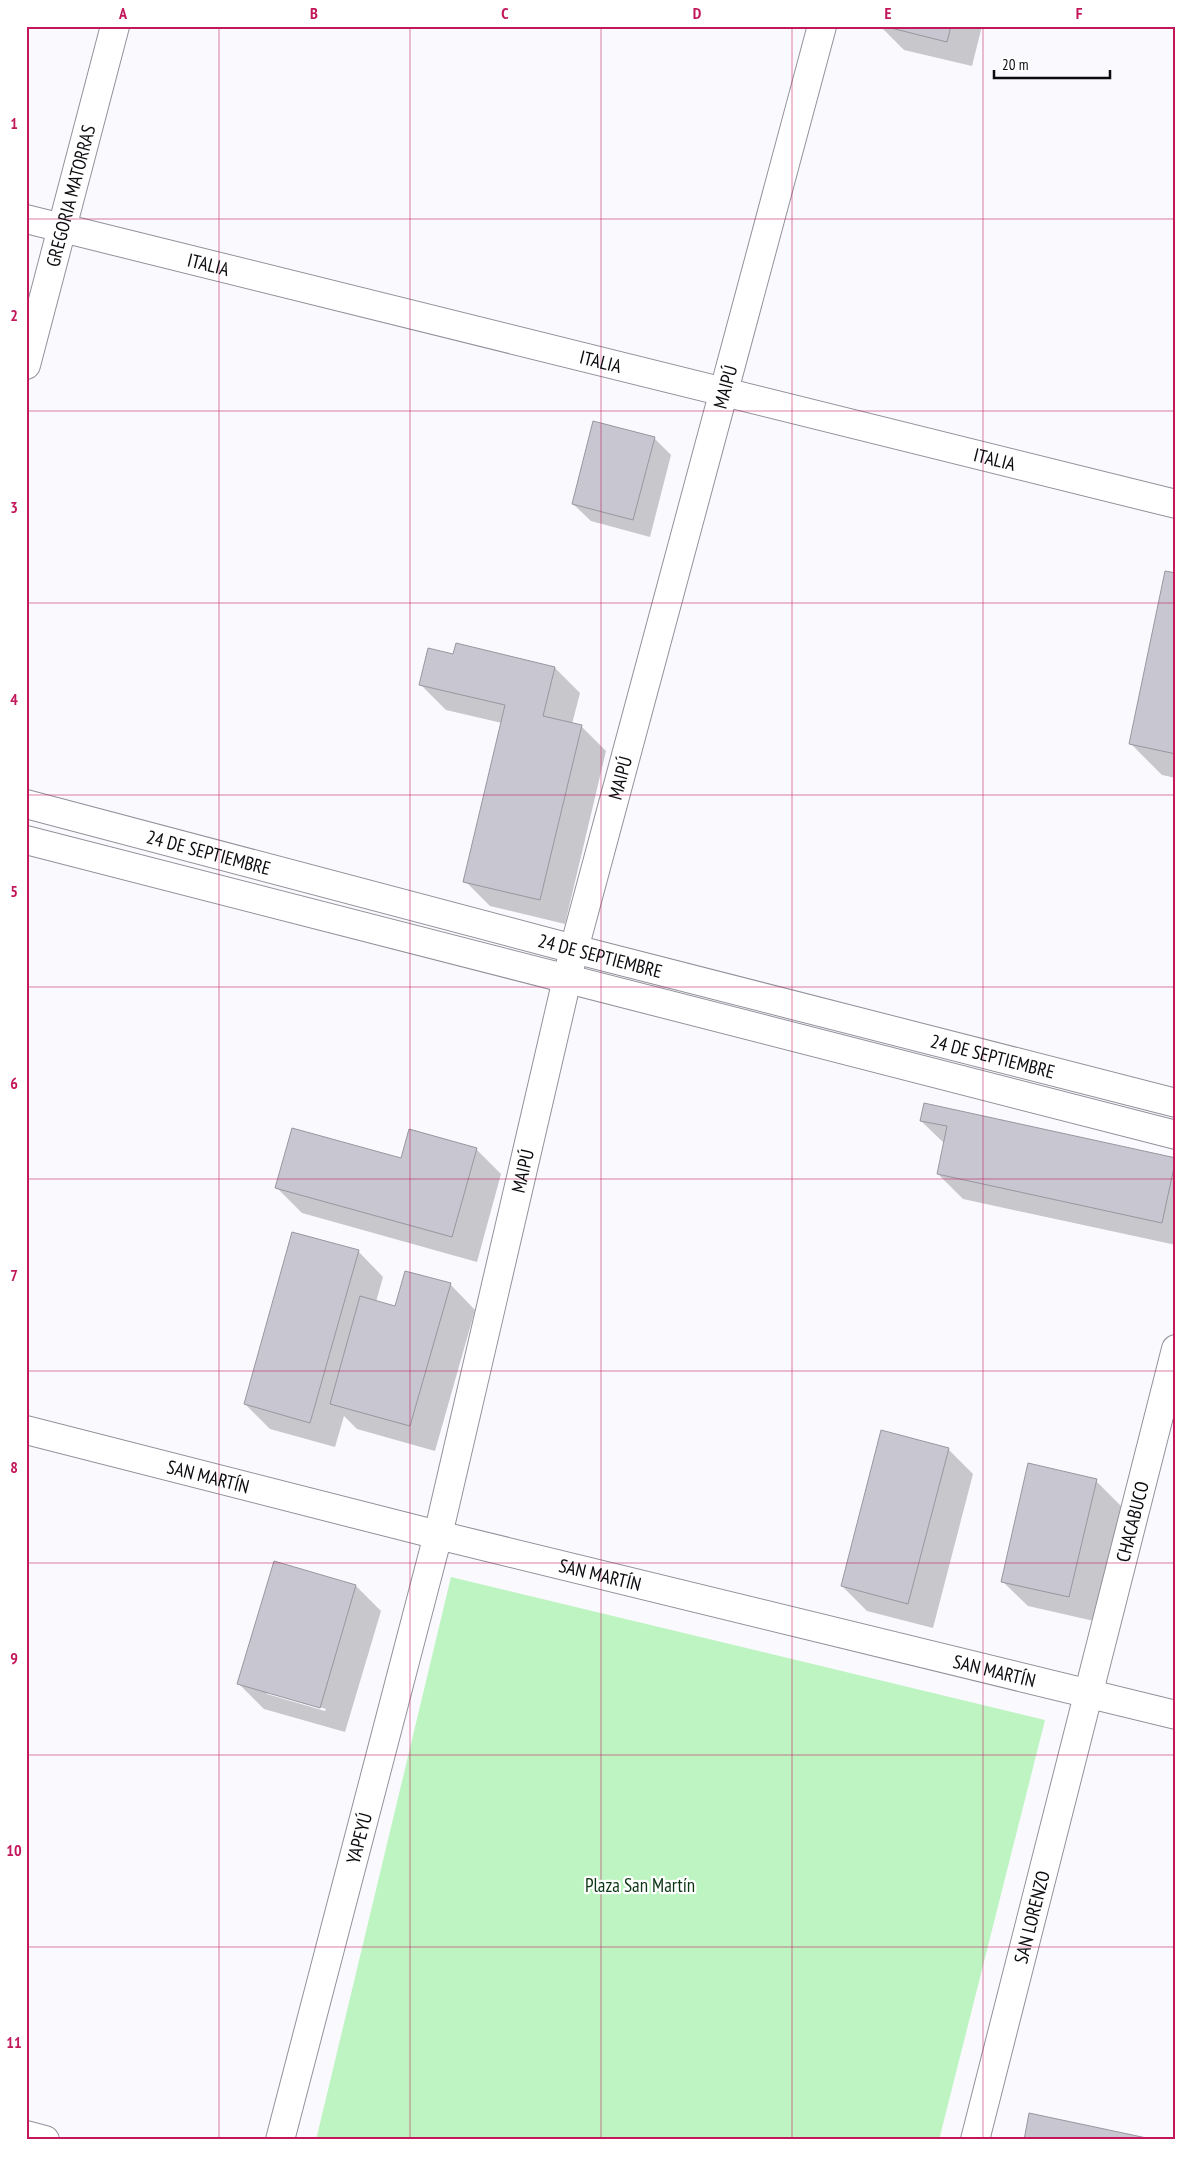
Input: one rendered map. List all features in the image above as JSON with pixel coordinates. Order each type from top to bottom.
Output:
[{"type":"street","name":"GREGORIA MATORRAS","points":[[26,364],[115,26]]},
{"type":"street","name":"MAIPÚ","points":[[438,1535],[574,949],[822,26]]},
{"type":"street","name":"ITALIA","points":[[26,219],[1176,504]]},
{"type":"street","name":"24 DE SEPTIEMBRE","points":[[26,804],[574,949],[1176,1103]]},
{"type":"street","name":"24 DE SEPTIEMBRE","points":[[26,840],[1176,1135]]},
{"type":"street","name":"CHACABUCO","points":[[1087,1694],[1176,1349]]},
{"type":"street","name":"SAN MARTÍN","points":[[26,1430],[438,1535],[1176,1715]]},
{"type":"street","name":"YAPEYÚ","points":[[280,2140],[438,1535]]},
{"type":"street","name":"SAN LORENZO","points":[[975,2140],[1087,1694]]},
{"type":"street","points":[[26,2135],[45,2140]]},
{"type":"green space","name":"Plaza San Martín","points":[[451,1577],[1045,1720],[939,2140],[316,2140]]},
{"type":"building","points":[[883,26],[951,26],[947,42]]},
{"type":"building","points":[[593,421],[655,437],[633,520],[572,504]]},
{"type":"building","points":[[1165,571],[1176,573],[1176,754],[1129,744]]},
{"type":"building","points":[[456,643],[555,667],[543,716],[582,725],[540,900],[463,882],[505,705],[419,685],[428,648],[453,654]]},
{"type":"building","points":[[924,1103],[1176,1158],[1162,1223],[937,1174],[947,1126],[920,1121]]},
{"type":"building","points":[[292,1128],[401,1158],[409,1129],[477,1148],[452,1237],[275,1188]]},
{"type":"building","points":[[292,1232],[359,1250],[310,1423],[244,1404]]},
{"type":"building","points":[[405,1271],[451,1283],[410,1426],[330,1404],[360,1296],[395,1306]]},
{"type":"building","points":[[881,1430],[949,1448],[908,1604],[841,1586]]},
{"type":"building","points":[[1028,1463],[1097,1479],[1069,1597],[1001,1582]]},
{"type":"building","points":[[274,1561],[356,1585],[320,1708],[237,1684]]},
{"type":"building","points":[[1029,2113],[1156,2140],[1024,2140]]}]
